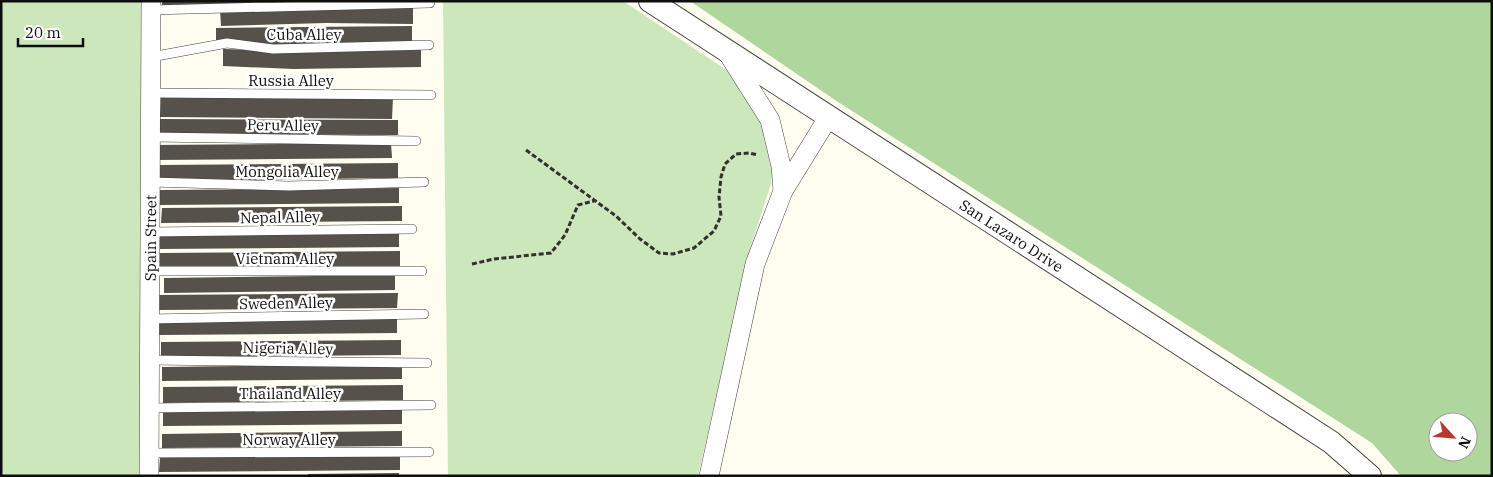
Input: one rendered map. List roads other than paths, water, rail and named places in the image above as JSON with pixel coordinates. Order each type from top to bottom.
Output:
[{"type":"street","name":"San Lazaro Drive","points":[[650,1],[1331,442],[1370,476]]},
{"type":"street","name":"Spain Street","points":[[149,476],[151,6]]},
{"type":"street","points":[[727,52],[770,120],[781,166],[783,191]]},
{"type":"street","points":[[709,476],[755,264],[783,191],[828,118]]},
{"type":"lane","points":[[151,6],[430,3]]},
{"type":"lane","name":"Cuba Alley","points":[[151,57],[227,42],[273,49],[429,45]]},
{"type":"lane","name":"Russia Alley","points":[[151,93],[431,95]]},
{"type":"lane","name":"Peru Alley","points":[[150,137],[416,142]]},
{"type":"lane","name":"Mongolia Alley","points":[[150,182],[289,186],[424,182]]},
{"type":"lane","name":"Nepal Alley","points":[[149,232],[412,229]]},
{"type":"lane","name":"Vietnam Alley","points":[[149,271],[422,271]]},
{"type":"lane","name":"Sweden Alley","points":[[149,319],[424,314]]},
{"type":"lane","name":"Nigeria Alley","points":[[149,360],[427,363]]},
{"type":"lane","name":"Thailand Alley","points":[[149,408],[430,405]]},
{"type":"lane","name":"Norway Alley","points":[[149,453],[429,452]]}]
